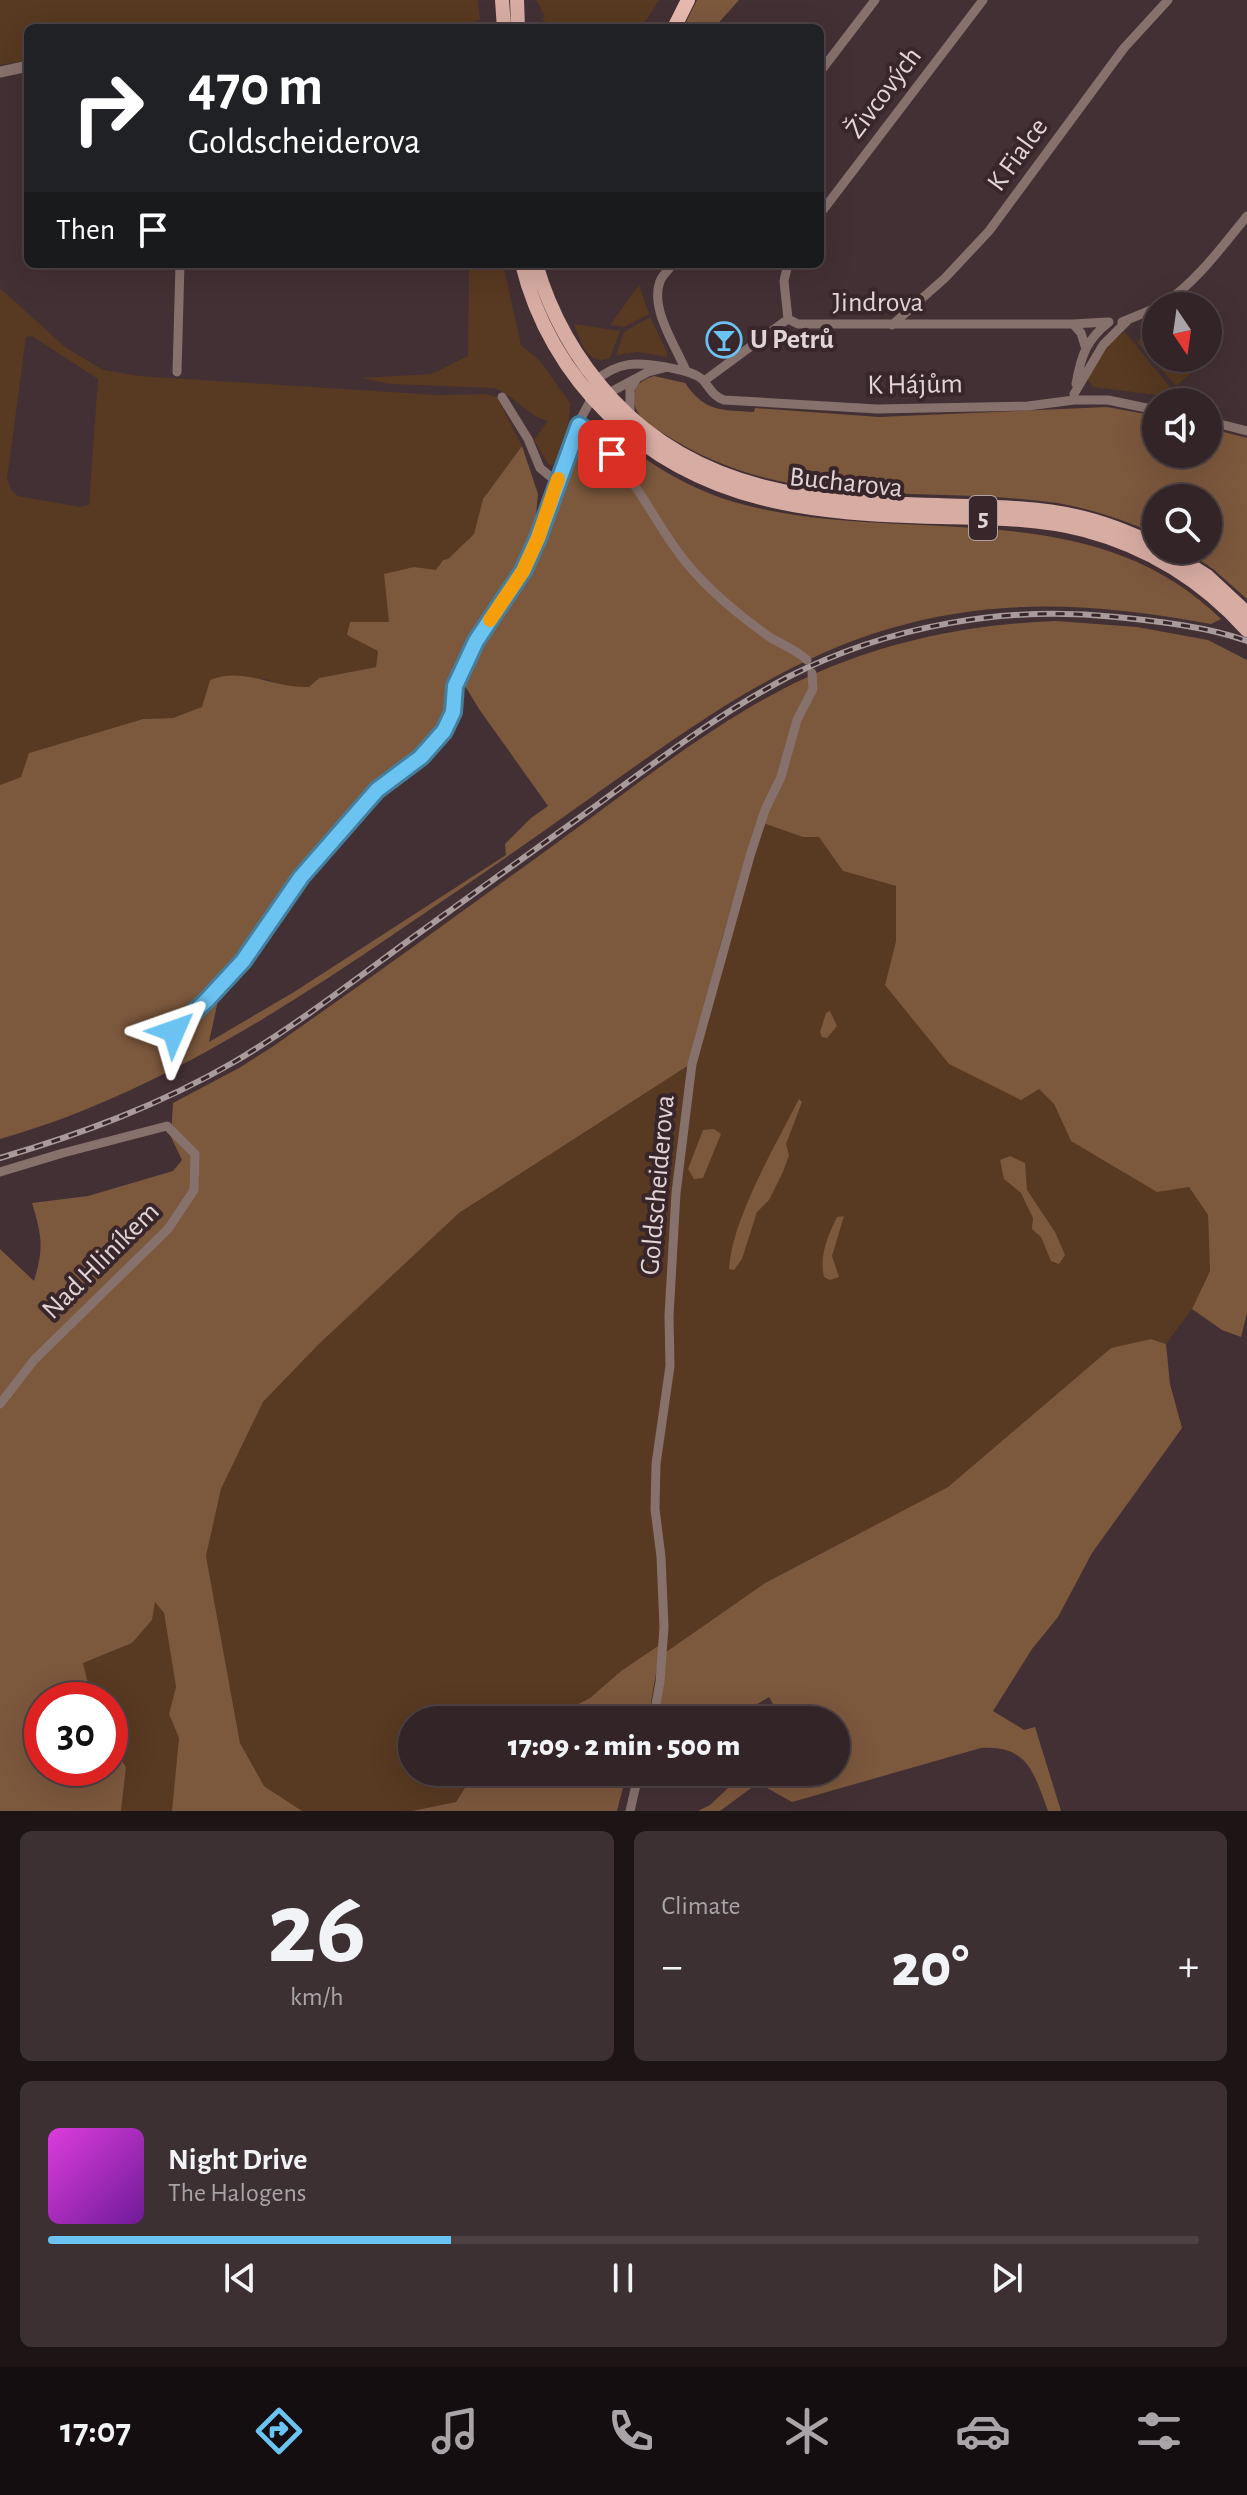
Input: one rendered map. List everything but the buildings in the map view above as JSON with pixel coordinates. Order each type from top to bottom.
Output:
[{"type":"highway","points":[[676,24],[688,0]]},
{"type":"main road","points":[[502,0],[504,24]]},
{"type":"main road","points":[[517,0],[518,24]]},
{"type":"main road","name":"Bucharova","points":[[523,268],[539,316],[568,366],[592,398],[625,431],[681,469],[712,484],[773,502],[835,512],[1012,520],[1083,530],[1134,547],[1170,565],[1203,588],[1247,630]]},
{"type":"main road","name":"Bucharova","points":[[537,268],[566,338],[595,380],[630,418],[659,441],[697,464],[765,488],[863,503],[1054,513],[1105,525],[1142,540]]},
{"type":"main road","points":[[1188,564],[1207,576],[1247,613]]},
{"type":"street","points":[[824,67],[875,0]]},
{"type":"street","name":"Živcových","points":[[824,209],[983,0]]},
{"type":"street","name":"K Fialce","points":[[892,325],[945,278],[989,231],[1124,48],[1168,0]]},
{"type":"street","points":[[0,72],[24,67]]},
{"type":"street","name":"Jindrova","points":[[1178,292],[1217,253],[1247,216]]},
{"type":"street","points":[[177,372],[180,268]]},
{"type":"street","points":[[670,268],[661,280],[658,295],[661,315],[686,371]]},
{"type":"street","points":[[704,381],[788,319],[784,281],[787,268]]},
{"type":"street","name":"Jindrova","points":[[1074,397],[1103,345],[1127,321],[1142,314]]},
{"type":"street","name":"Jindrova","points":[[788,319],[798,324],[892,325],[1127,321]]},
{"type":"street","points":[[1074,397],[1085,346],[1109,322]]},
{"type":"street","points":[[1073,324],[1081,333],[1085,346]]},
{"type":"street","name":"K Hájům","points":[[595,380],[628,364],[640,363],[686,371],[704,381],[716,397],[724,400],[877,409],[1013,406],[1074,397],[1142,407]]},
{"type":"street","points":[[592,398],[608,394],[638,377],[668,368]]},
{"type":"street","points":[[630,418],[630,389],[638,377]]},
{"type":"street","points":[[174,1031],[243,961],[301,877],[377,790],[421,757],[444,731],[453,712],[455,686],[476,641],[523,571],[538,538],[557,482],[592,398],[595,380]]},
{"type":"street","points":[[502,397],[528,439],[540,468],[557,482]]},
{"type":"street","points":[[579,425],[601,441],[623,466],[676,549],[720,599],[807,660]]},
{"type":"street","points":[[1222,425],[1247,431]]},
{"type":"street","name":"Goldscheiderova","points":[[656,1706],[664,1627],[655,1509],[656,1464],[670,1366],[669,1316],[676,1193],[692,1064],[750,856],[765,810],[781,777],[797,720],[813,689],[812,673]]},
{"type":"street","name":"Nad Hliníkem","points":[[0,1172],[167,1126],[195,1154],[196,1176],[194,1190],[168,1229],[34,1360],[0,1404]]},
{"type":"street","points":[[630,1811],[636,1786]]},
{"type":"shaded area","points":[[0,0],[478,0],[480,19],[470,24],[24,24],[24,61],[0,65]]},
{"type":"shaded area","points":[[536,0],[659,0],[641,24],[548,24],[542,19],[545,16]]},
{"type":"shaded area","points":[[697,0],[739,0],[718,24],[685,24]]},
{"type":"shaded area","points":[[469,268],[504,268],[521,345],[540,361],[570,403],[569,423],[554,464],[549,465],[534,440],[548,421],[501,391],[494,388],[390,384],[362,378],[431,374],[468,356]]},
{"type":"shaded area","points":[[639,285],[649,314],[624,327],[610,325]]},
{"type":"shaded area","points":[[0,288],[65,347],[103,370],[139,376],[497,397],[522,446],[483,499],[474,534],[448,559],[443,560],[436,571],[414,567],[389,622],[347,635],[378,651],[376,667],[319,678],[309,687],[293,688],[265,679],[210,680],[203,707],[173,718],[143,719],[29,753],[21,777],[0,785]],"holes":[[[32,336],[98,379],[89,505],[80,507],[18,496],[7,479],[26,337]]]},
{"type":"shaded area","points":[[650,317],[667,357],[638,352],[616,355],[624,332]]},
{"type":"shaded area","points":[[574,324],[620,331],[610,358],[602,360],[590,356]]},
{"type":"shaded area","points":[[1125,332],[1142,353],[1142,372],[1158,372],[1171,388],[1142,388],[1142,393],[1093,387],[1087,378],[1108,344]]},
{"type":"shaded area","points":[[1164,372],[1192,372],[1176,386]]},
{"type":"shaded area","points":[[654,376],[685,383],[707,404],[732,411],[754,412],[755,408],[879,417],[1107,407],[1142,413],[1142,468],[1222,468],[1222,432],[1247,438],[1247,599],[1206,564],[1222,564],[1222,484],[1142,484],[1142,528],[1083,508],[1057,503],[854,492],[806,486],[757,476],[709,458],[661,432],[635,408],[636,388]]},
{"type":"shaded area","points":[[593,421],[605,426],[671,475],[734,502],[797,515],[989,529],[1052,537],[1112,552],[1169,578],[1221,619],[1211,624],[1089,608],[1010,608],[929,618],[845,644],[804,662],[725,706],[391,936],[252,1026],[104,1102],[0,1139],[0,785],[21,777],[29,753],[143,719],[173,718],[202,707],[210,680],[235,675],[309,687],[319,678],[376,667],[378,651],[347,635],[350,622],[389,622],[384,574],[414,567],[436,570],[443,560],[448,559],[474,534],[483,499],[522,446],[538,494],[529,554],[537,560],[560,496]],"holes":[[[460,682],[548,806],[505,844],[506,855],[294,992],[209,1042],[219,996],[253,958],[305,878],[374,799],[424,759],[447,734],[458,712]]]},
{"type":"shaded area","points":[[1056,621],[1137,627],[1208,640],[1247,660],[1247,1313],[1241,1337],[1222,1330],[1192,1309],[1210,1271],[1208,1215],[1189,1187],[1157,1192],[1071,1141],[1054,1104],[1039,1089],[1021,1100],[949,1064],[885,985],[896,941],[896,886],[843,871],[819,837],[803,837],[757,821],[689,1065],[459,1213],[319,1344],[263,1402],[221,1489],[206,1556],[240,1743],[264,1786],[302,1811],[172,1811],[179,1738],[169,1714],[176,1687],[164,1613],[155,1602],[152,1620],[132,1643],[83,1663],[88,1682],[24,1682],[24,1786],[124,1786],[121,1811],[0,1811],[0,1249],[34,1281],[40,1242],[32,1203],[88,1196],[173,1171],[182,1160],[171,1137],[173,1103],[272,1047],[717,727],[786,688],[849,660],[936,635]]},
{"type":"shaded area","points":[[757,821],[803,837],[819,836],[843,871],[896,886],[896,941],[885,985],[1039,1089],[1054,1104],[1071,1141],[1189,1187],[1208,1215],[1210,1271],[1192,1309],[1166,1344],[1151,1339],[1111,1348],[948,1487],[765,1583],[666,1652],[660,1645],[621,1671],[590,1698],[574,1706],[398,1706],[398,1786],[466,1786],[456,1802],[412,1811],[302,1811],[264,1786],[240,1743],[206,1556],[221,1489],[263,1402],[319,1344],[459,1213],[689,1065]]},
{"type":"shaded area","points":[[830,1011],[837,1026],[827,1038],[822,1037],[820,1032],[826,1013]]},
{"type":"shaded area","points":[[799,1099],[802,1102],[786,1144],[789,1155],[783,1172],[769,1200],[757,1212],[742,1259],[734,1270],[729,1269],[746,1205]]},
{"type":"shaded area","points":[[714,1129],[721,1134],[703,1178],[694,1179],[688,1169],[703,1130]]},
{"type":"shaded area","points":[[1010,1156],[1025,1163],[1027,1190],[1055,1232],[1065,1255],[1059,1264],[1051,1261],[1041,1237],[1032,1229],[1033,1218],[1021,1193],[1004,1179],[1000,1160]]},
{"type":"shaded area","points":[[844,1216],[832,1256],[839,1277],[830,1280],[824,1277],[824,1254],[837,1217]]},
{"type":"shaded area","points":[[1151,1339],[1166,1344],[1170,1384],[1182,1428],[1092,1553],[1058,1617],[1032,1649],[993,1711],[1024,1730],[1035,1727],[1061,1811],[1048,1811],[1027,1764],[1009,1751],[997,1748],[981,1748],[850,1785],[850,1706],[774,1706],[769,1697],[754,1706],[658,1706],[666,1652],[765,1583],[948,1487],[1111,1348]]},
{"type":"shaded area","points":[[155,1601],[164,1613],[176,1687],[169,1714],[179,1738],[173,1811],[121,1811],[124,1786],[128,1786],[128,1682],[87,1682],[82,1663],[132,1643]]},
{"type":"shaded area","points":[[661,1644],[650,1706],[574,1706],[590,1698],[621,1671]]},
{"type":"shaded area","points":[[466,1786],[623,1786],[617,1811],[412,1811],[456,1802]]},
{"type":"shaded area","points":[[730,1786],[754,1786],[720,1811],[698,1811],[710,1805]]},
{"type":"shaded area","points":[[763,1786],[848,1786],[792,1802]]},
{"type":"railway","points":[[0,1158],[120,1117],[178,1092],[234,1062],[319,1006],[687,740],[762,691],[826,659],[906,632],[948,623],[1032,614],[1148,620],[1200,628],[1247,641]]},
{"type":"slow traffic","points":[[490,620],[523,571],[558,479]]},
{"type":"place","name":"U Petrů","points":[[724,340]]},
{"type":"route","points":[[174,1031],[231,976],[301,877],[377,790],[421,757],[444,731],[453,712],[455,686],[476,641],[523,571],[579,425],[601,441],[612,454]]}]
